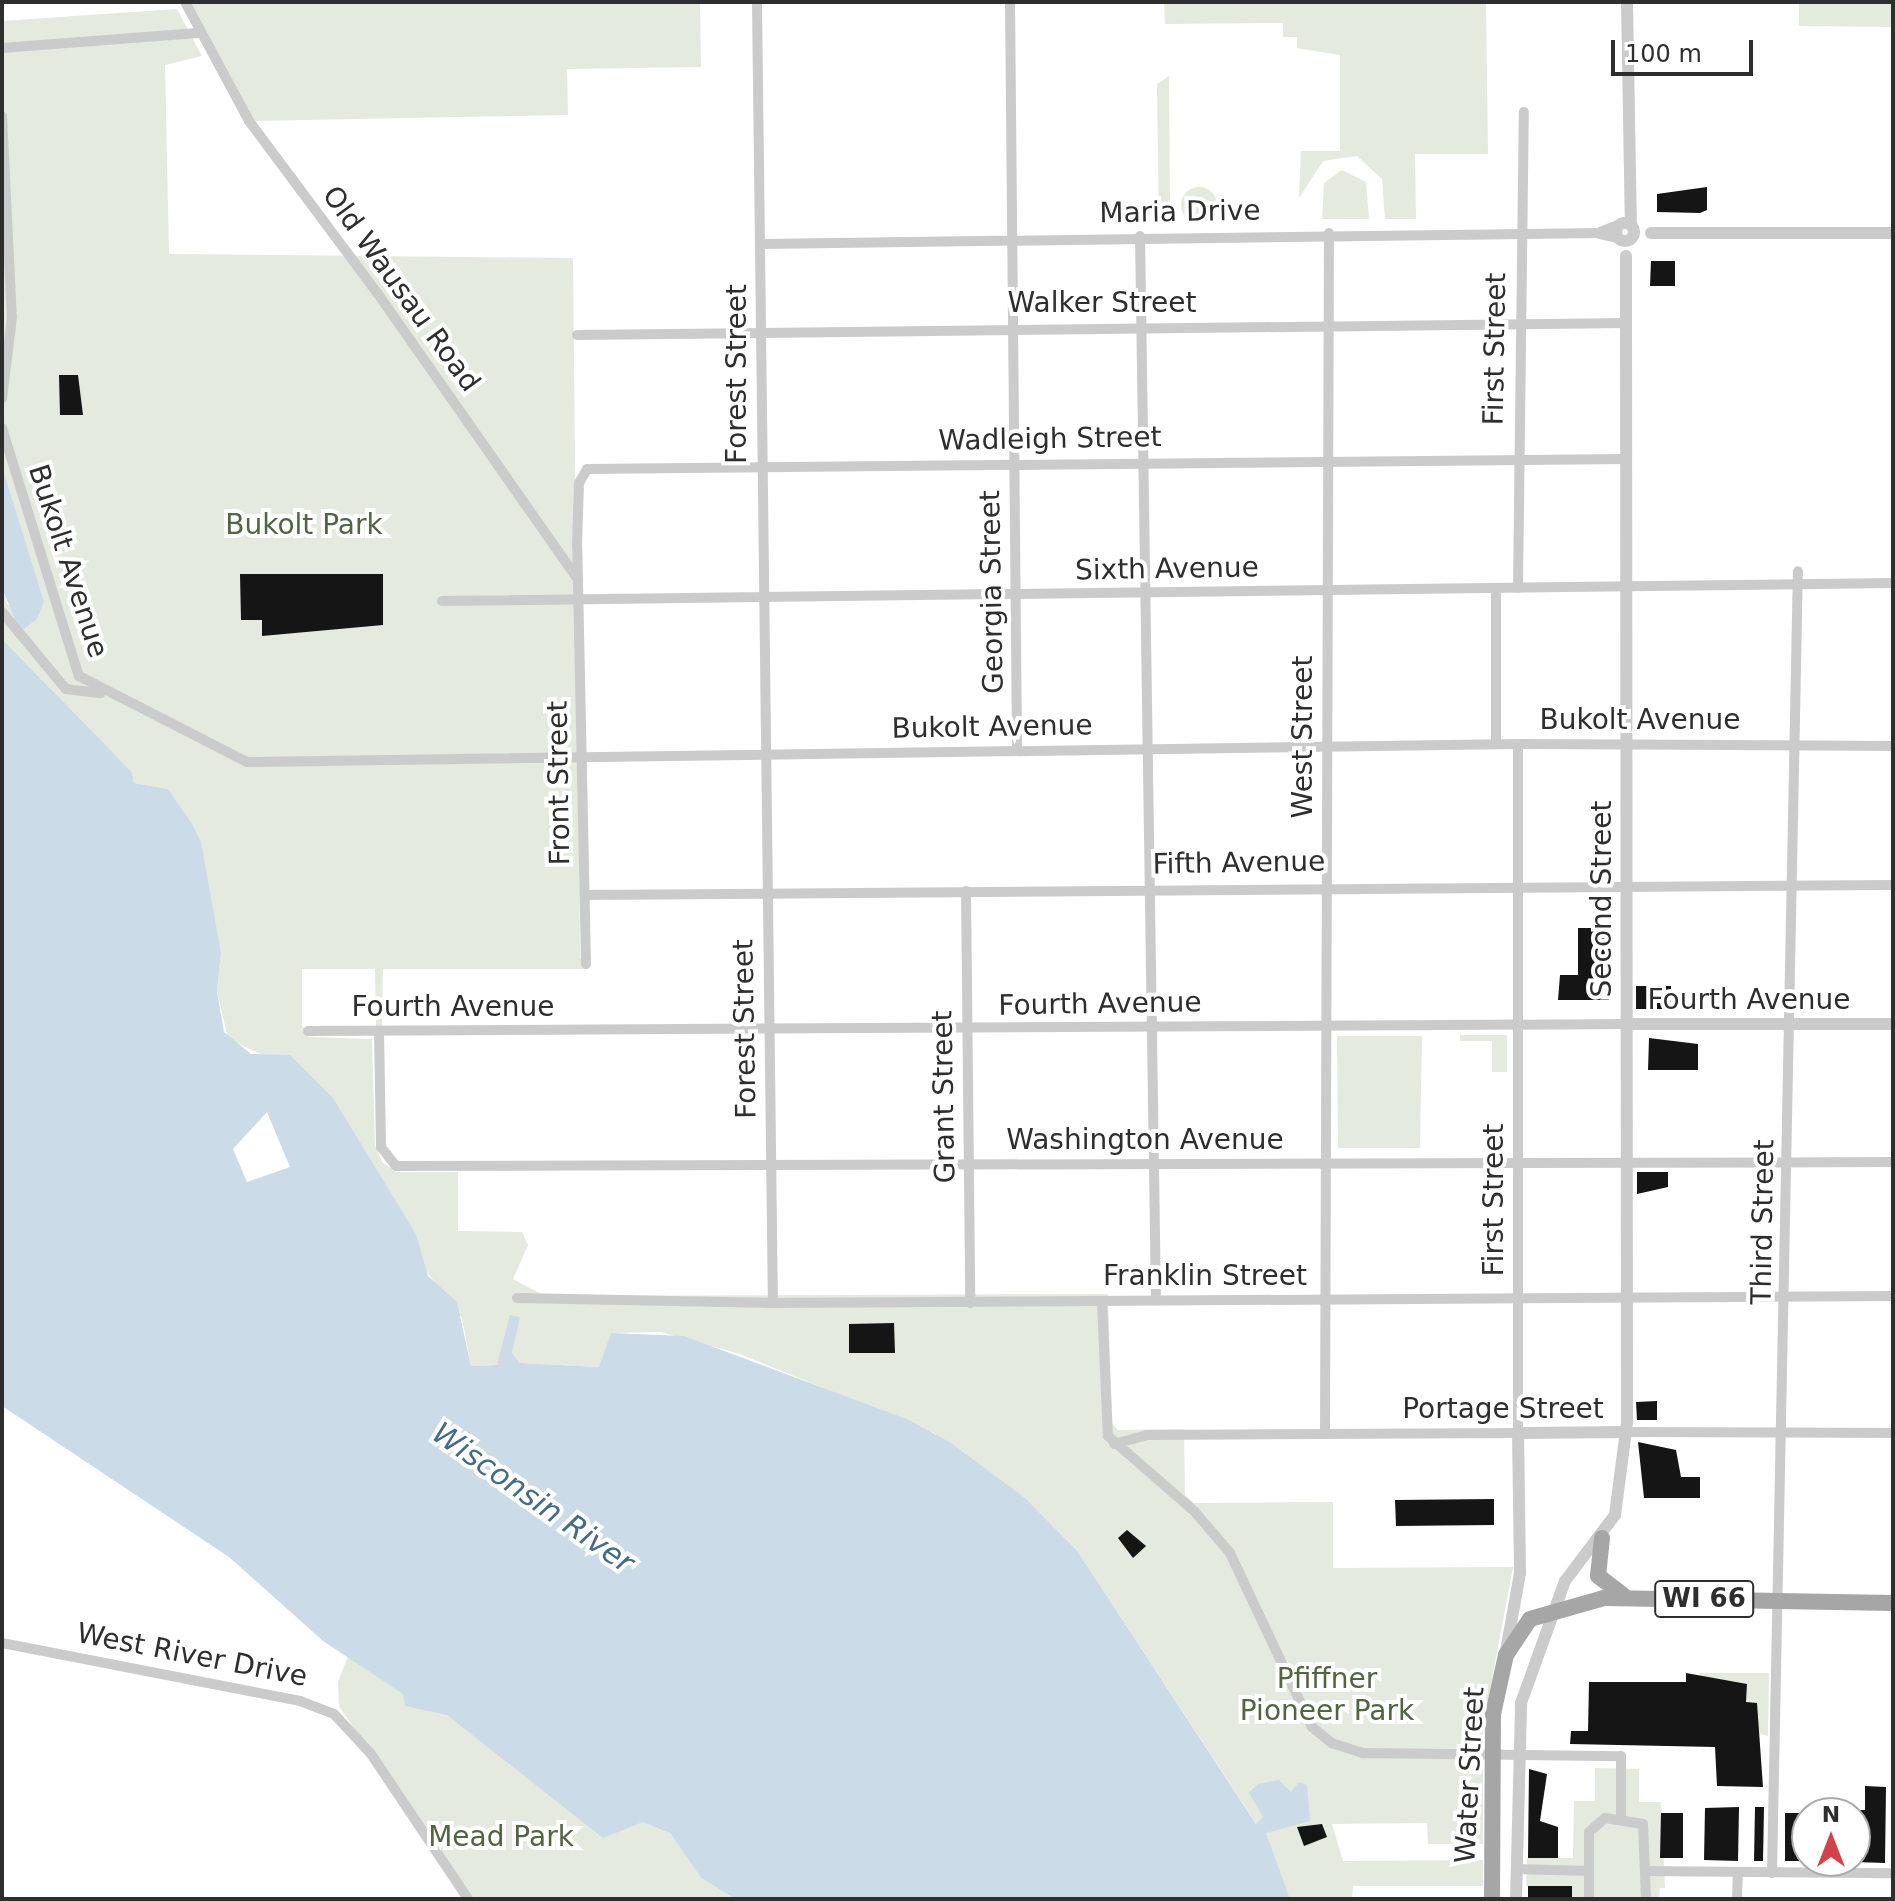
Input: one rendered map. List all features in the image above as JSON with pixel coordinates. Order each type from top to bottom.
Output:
[{"type":"main road","points":[[1602,1538],[1598,1576],[1605,1587],[1628,1597]]},
{"type":"main road","name":"WI 66","points":[[1506,1655],[1525,1623],[1552,1608],[1628,1597],[1893,1603]]},
{"type":"main road","name":"Water Street","points":[[1492,1899],[1492,1755],[1506,1655]]},
{"type":"street","name":"Old Wausau Road","points":[[185,2],[197,33],[249,121],[378,294],[578,580]]},
{"type":"street","name":"Forest Street","points":[[757,2],[773,1303]]},
{"type":"street","name":"Georgia Street","points":[[1010,2],[1017,750]]},
{"type":"street","points":[[1625,232],[1627,2]]},
{"type":"street","points":[[2,48],[197,33]]},
{"type":"street","name":"First Street","points":[[1518,588],[1524,112]]},
{"type":"street","points":[[2,116],[12,317],[2,398]]},
{"type":"street","name":"Second Street","points":[[1602,1538],[1620,1497],[1624,1432],[1627,886],[1625,232]]},
{"type":"street","name":"Maria Drive","points":[[760,244],[1329,233],[1600,233]]},
{"type":"street","name":"West Street","points":[[1325,1434],[1326,325],[1329,233]]},
{"type":"street","points":[[1600,233],[1893,233]]},
{"type":"street","points":[[1140,236],[1156,1300]]},
{"type":"street","name":"Walker Street","points":[[577,335],[1142,326],[1627,323]]},
{"type":"street","name":"Bukolt Avenue","points":[[2,428],[74,668],[107,693],[247,762],[582,754],[1496,744],[1893,746]]},
{"type":"street","name":"Wadleigh Street","points":[[578,580],[583,471],[1145,461],[1627,459]]},
{"type":"street","name":"Third Street","points":[[1772,1873],[1795,885],[1798,571]]},
{"type":"street","points":[[578,580],[578,601]]},
{"type":"street","name":"Sixth Avenue","points":[[442,601],[1893,583]]},
{"type":"street","points":[[1496,589],[1496,744]]},
{"type":"street","name":"Front Street","points":[[578,601],[586,964]]},
{"type":"street","name":"Bukolt Avenue","points":[[2,612],[66,689],[107,693]]},
{"type":"street","name":"First Street","points":[[1506,1655],[1520,1573],[1518,744]]},
{"type":"street","name":"Fifth Avenue","points":[[585,895],[1326,886],[1893,885]]},
{"type":"street","name":"Grant Street","points":[[966,891],[970,1303]]},
{"type":"street","name":"Fourth Avenue","points":[[308,1031],[1893,1024]]},
{"type":"street","name":"Washington Avenue","points":[[379,1031],[381,1147],[396,1166],[1893,1162]]},
{"type":"street","name":"Franklin Street","points":[[517,1298],[970,1303],[1893,1296]]},
{"type":"street","points":[[1102,1301],[1104,1419],[1114,1444],[1195,1512],[1230,1553],[1298,1707],[1322,1736],[1363,1753],[1621,1756],[1621,1819]]},
{"type":"street","name":"Portage Street","points":[[1114,1444],[1147,1435],[1893,1433]]},
{"type":"street","name":"Water Street","points":[[1516,1899],[1516,1755],[1521,1703],[1552,1608],[1571,1572],[1602,1538]]},
{"type":"street","name":"West River Drive","points":[[2,1643],[300,1701],[334,1714],[371,1754],[468,1899]]},
{"type":"street","points":[[1589,1899],[1591,1826],[1599,1819],[1621,1819],[1645,1829],[1646,1899]]},
{"type":"street","points":[[1516,1869],[1589,1871]]},
{"type":"street","points":[[1646,1871],[1893,1873]]},
{"type":"street","points":[[1737,1899],[1738,1873]]},
{"type":"green space","points":[[187,2],[700,2],[701,67],[567,69],[568,115],[249,121]]},
{"type":"green space","points":[[1164,2],[1486,2],[1488,154],[1415,154],[1416,219],[1385,219],[1382,179],[1357,156],[1323,161],[1299,198],[1301,151],[1340,151],[1340,55],[1297,48],[1297,37],[1283,37],[1283,23],[1165,24]]},
{"type":"green space","points":[[1799,2],[1893,2],[1893,27],[1799,26]]},
{"type":"green space","name":"Bukolt Park","points":[[177,9],[202,56],[165,65],[169,254],[573,258],[580,958],[588,969],[383,969],[382,1026],[376,1026],[375,969],[302,969],[302,1025],[309,1037],[372,1039],[375,1145],[382,1162],[396,1172],[458,1172],[458,1231],[522,1232],[528,1245],[513,1279],[545,1296],[1108,1294],[1112,1423],[1118,1430],[1184,1429],[1185,1495],[1194,1503],[1333,1502],[1333,1568],[1513,1567],[1483,1727],[1483,1844],[1428,1844],[1427,1823],[1332,1824],[1343,1861],[1483,1860],[1483,1886],[1353,1886],[1352,1899],[1290,1899],[1265,1837],[1078,1552],[934,1433],[740,1354],[661,1332],[611,1333],[600,1367],[520,1363],[512,1353],[519,1317],[497,1365],[471,1366],[462,1318],[423,1267],[416,1234],[353,1136],[263,1055],[228,1039],[217,991],[221,953],[191,822],[168,789],[134,783],[132,772],[2,639],[2,588],[8,605],[44,601],[2,466],[2,21]]},
{"type":"green space","points":[[1169,76],[1170,215],[1159,226],[1157,84]]},
{"type":"green space","points":[[1342,170],[1366,182],[1369,219],[1322,219],[1324,183]]},
{"type":"green space","points":[[1199,187],[1212,192],[1217,205],[1212,218],[1199,223],[1186,218],[1181,205],[1186,192]]},
{"type":"green space","points":[[1460,1035],[1507,1035],[1507,1072],[1492,1072],[1492,1041],[1460,1041]]},
{"type":"green space","points":[[1337,1036],[1422,1036],[1420,1148],[1338,1148]]},
{"type":"green space","name":"Mead Park","points":[[349,1653],[670,1833],[701,1878],[735,1899],[468,1899],[339,1706],[338,1682]]},
{"type":"green space","points":[[1700,1673],[1769,1673],[1768,1736],[1757,1733],[1757,1703],[1746,1702],[1747,1684],[1700,1680]]},
{"type":"green space","points":[[1595,1768],[1639,1769],[1639,1802],[1661,1802],[1665,1888],[1660,1888],[1659,1899],[1572,1899],[1572,1886],[1526,1886],[1527,1858],[1573,1858],[1574,1801],[1595,1801]]},
{"type":"water","points":[[2,466],[44,601],[37,619],[20,632],[2,588]]},
{"type":"water","name":"Wisconsin River","points":[[2,639],[132,772],[134,783],[168,789],[191,822],[201,842],[221,953],[217,991],[224,1032],[251,1054],[290,1055],[333,1098],[416,1234],[428,1276],[457,1302],[471,1366],[497,1365],[510,1315],[520,1317],[512,1353],[520,1363],[599,1367],[611,1333],[684,1336],[909,1420],[951,1443],[1025,1498],[1078,1552],[1256,1824],[1263,1817],[1249,1793],[1258,1784],[1279,1780],[1291,1792],[1299,1782],[1307,1785],[1310,1821],[1266,1833],[1290,1899],[735,1899],[701,1878],[670,1833],[643,1822],[603,1838],[447,1715],[405,1706],[403,1694],[323,1641],[229,1557],[2,1406]],"holes":[[[267,1112],[290,1167],[247,1182],[233,1149]]]},
{"type":"building","points":[[1707,187],[1707,210],[1700,213],[1657,212],[1657,194]]},
{"type":"building","points":[[1651,261],[1675,261],[1675,286],[1650,286]]},
{"type":"building","points":[[59,375],[78,375],[83,415],[60,415]]},
{"type":"building","points":[[240,574],[383,574],[383,625],[262,636],[262,620],[241,620]]},
{"type":"building","points":[[1578,928],[1608,928],[1609,1000],[1558,1000],[1560,975],[1578,975]]},
{"type":"building","points":[[1636,986],[1671,986],[1671,1009],[1636,1009]]},
{"type":"building","points":[[1649,1038],[1698,1044],[1698,1070],[1648,1070]]},
{"type":"building","points":[[1637,1172],[1668,1172],[1668,1187],[1637,1194]]},
{"type":"building","points":[[894,1323],[895,1353],[849,1353],[849,1324]]},
{"type":"building","points":[[1657,1401],[1657,1420],[1637,1420],[1636,1402]]},
{"type":"building","points":[[1638,1442],[1676,1450],[1681,1477],[1700,1477],[1700,1498],[1644,1498]]},
{"type":"building","points":[[1494,1499],[1494,1525],[1396,1526],[1395,1500]]},
{"type":"building","points":[[1127,1530],[1146,1546],[1133,1558],[1118,1538]]},
{"type":"building","points":[[1686,1673],[1747,1684],[1746,1702],[1757,1703],[1763,1787],[1717,1786],[1715,1747],[1570,1744],[1571,1731],[1588,1731],[1589,1682],[1686,1682]]},
{"type":"building","points":[[1529,1769],[1547,1774],[1540,1821],[1558,1827],[1558,1858],[1528,1858]]},
{"type":"building","points":[[1865,1786],[1886,1787],[1885,1863],[1871,1863],[1871,1797],[1865,1797]]},
{"type":"building","points":[[1739,1807],[1738,1861],[1704,1860],[1705,1808]]},
{"type":"building","points":[[1755,1807],[1764,1807],[1763,1861],[1754,1861]]},
{"type":"building","points":[[1661,1813],[1683,1813],[1683,1858],[1660,1858]]},
{"type":"building","points":[[1785,1813],[1791,1813],[1791,1861],[1785,1861]]},
{"type":"building","points":[[1322,1824],[1327,1837],[1304,1846],[1297,1827]]},
{"type":"building","points":[[1528,1886],[1572,1886],[1572,1899],[1528,1899]]},
{"type":"park label","name":"Pfiffner Pioneer Park","points":[[1327,1695]]}]
